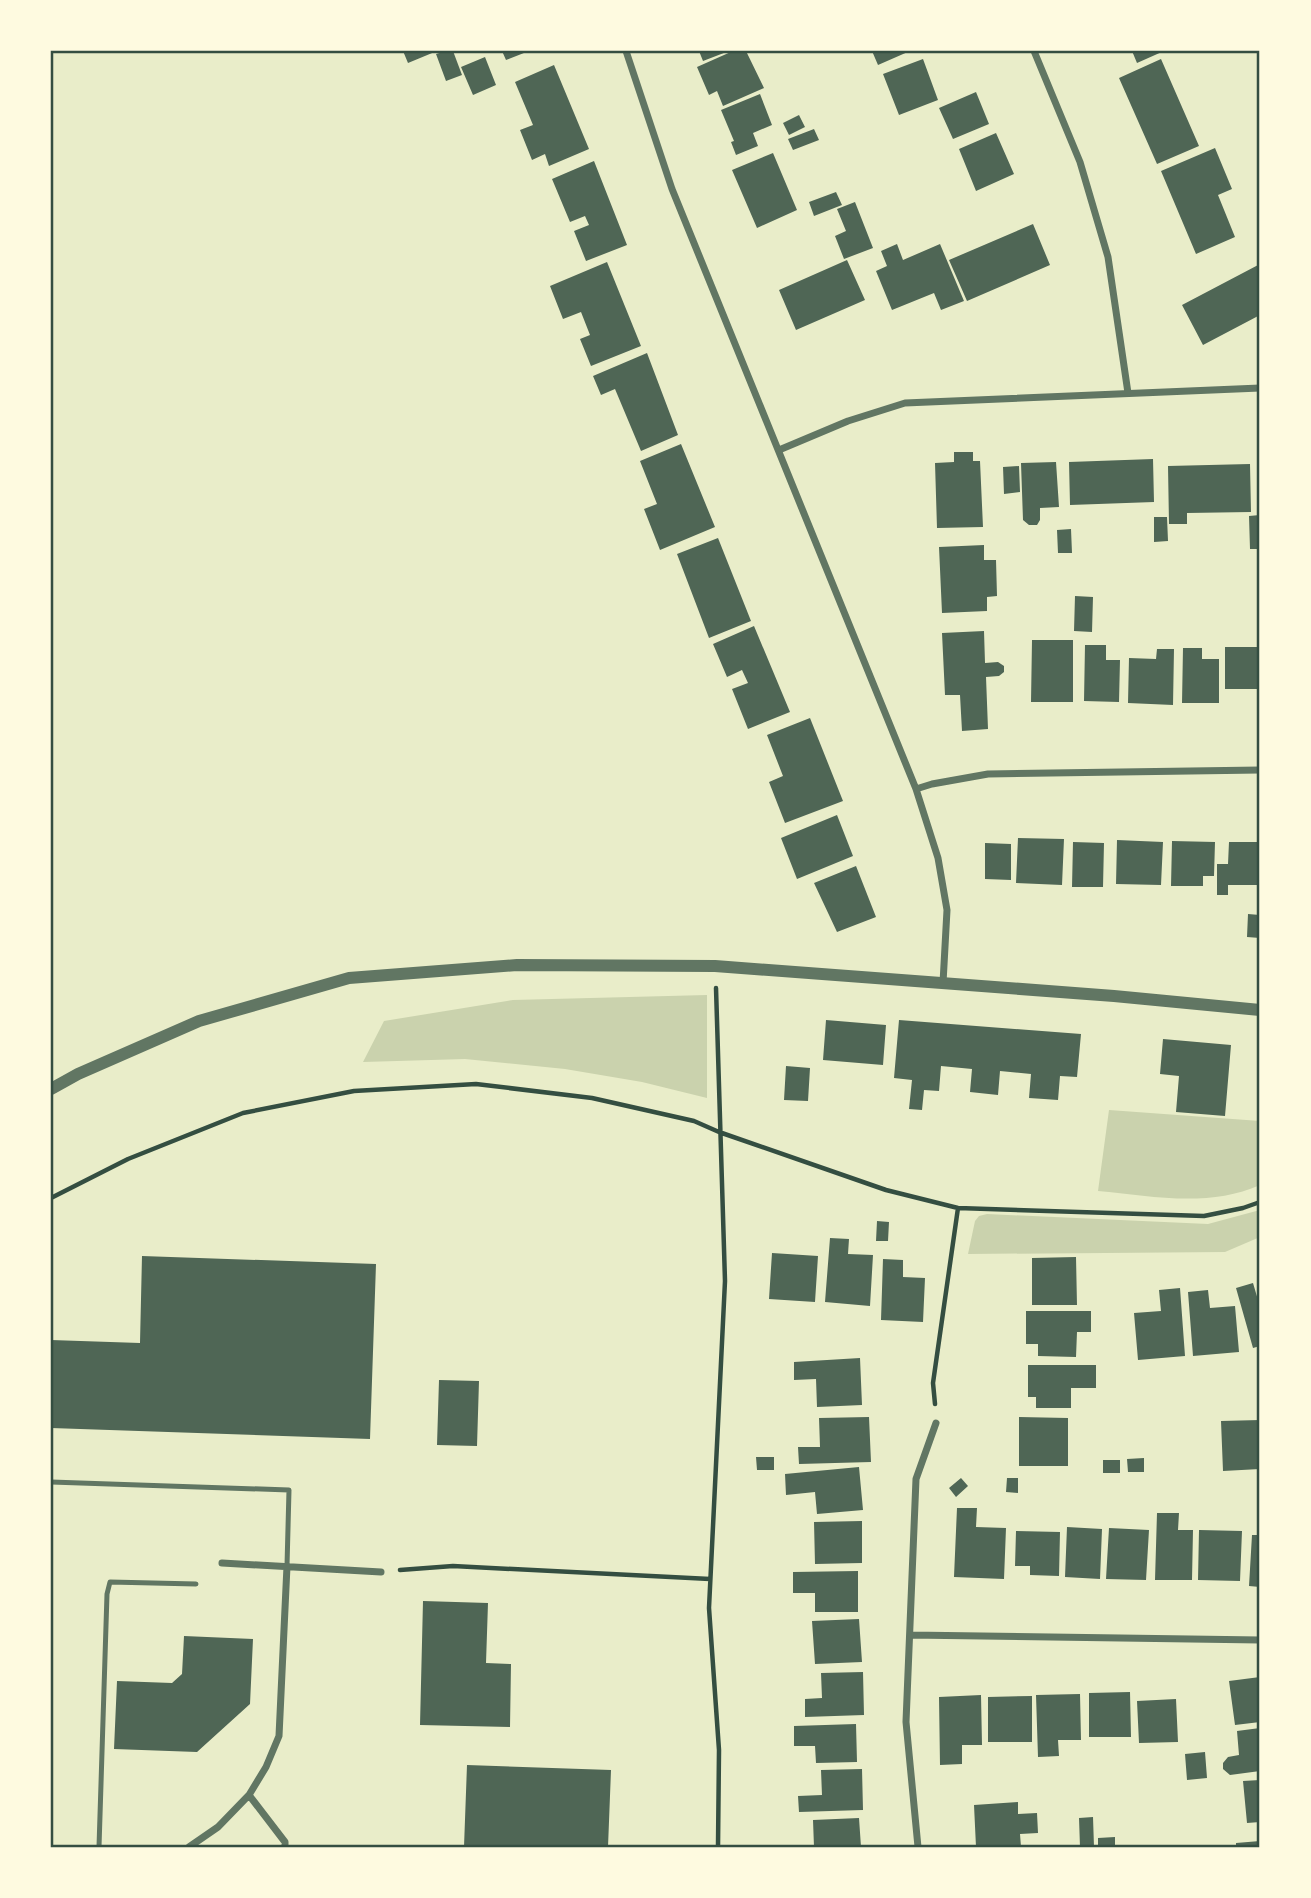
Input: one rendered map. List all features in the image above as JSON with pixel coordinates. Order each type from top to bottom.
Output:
[{"type":"street","points":[[626,51],[672,189],[916,789],[938,858],[947,910],[943,983]]},
{"type":"street","points":[[1034,51],[1080,162],[1108,257],[1128,393]]},
{"type":"street","points":[[779,450],[848,421],[905,403],[1260,388]]},
{"type":"street","points":[[916,789],[988,774],[1260,771]]},
{"type":"street","points":[[51,1089],[78,1074],[199,1021],[349,978],[517,965],[715,966],[1206,1003],[1260,1010]]},
{"type":"street","points":[[918,1847],[906,1722],[916,1479],[936,1423]]},
{"type":"street","points":[[222,1563],[381,1572]]},
{"type":"street","points":[[189,1847],[218,1827],[249,1795],[266,1767],[279,1736],[287,1566]]},
{"type":"street","points":[[910,1635],[1260,1640]]},
{"type":"street","points":[[249,1795],[285,1842],[285,1847]]},
{"type":"lane","points":[[51,1482],[289,1490],[287,1566]]},
{"type":"lane","points":[[99,1847],[107,1594],[110,1582],[196,1584]]},
{"type":"path","points":[[715,966],[725,1281],[709,1608],[719,1751],[718,1847]]},
{"type":"path","points":[[51,1198],[128,1159],[243,1113],[354,1091],[476,1084],[592,1098],[694,1121],[886,1190],[958,1208],[1204,1216],[1260,1202]]},
{"type":"path","points":[[936,1423],[933,1383],[958,1208]]},
{"type":"path","points":[[381,1572],[453,1566],[710,1579]]},
{"type":"green space","points":[[707,995],[707,1098],[642,1082],[565,1069],[465,1059],[363,1062],[384,1021],[513,1000]]},
{"type":"green space","points":[[1109,1110],[1260,1121],[1260,1185],[1241,1192],[1200,1198],[1098,1191]]},
{"type":"green space","points":[[1260,1210],[1260,1237],[1225,1252],[968,1254],[975,1221],[979,1216],[987,1214],[1208,1224]]},
{"type":"building","points":[[403,51],[437,51],[408,63]]},
{"type":"building","points":[[453,51],[462,75],[446,81],[436,54]]},
{"type":"building","points":[[502,51],[529,51],[506,60]]},
{"type":"building","points":[[699,51],[729,51],[703,61]]},
{"type":"building","points":[[733,51],[746,51],[764,88],[723,106],[717,91],[709,95],[697,67]]},
{"type":"building","points":[[872,51],[910,51],[878,65]]},
{"type":"building","points":[[1132,51],[1164,51],[1137,63]]},
{"type":"building","points":[[485,57],[496,85],[473,95],[461,67]]},
{"type":"building","points":[[923,59],[938,100],[899,115],[883,74]]},
{"type":"building","points":[[1161,59],[1199,146],[1157,164],[1119,78]]},
{"type":"building","points":[[554,65],[589,149],[549,166],[545,154],[532,160],[520,130],[533,125],[515,82]]},
{"type":"building","points":[[976,92],[989,124],[953,139],[939,108]]},
{"type":"building","points":[[760,94],[772,125],[753,133],[758,146],[736,155],[731,142],[734,141],[721,110]]},
{"type":"building","points":[[799,115],[805,127],[789,135],[783,123]]},
{"type":"building","points":[[814,129],[819,140],[793,150],[788,139]]},
{"type":"building","points":[[996,133],[1014,174],[976,191],[959,149]]},
{"type":"building","points":[[1215,148],[1232,189],[1218,195],[1235,237],[1196,254],[1161,171]]},
{"type":"building","points":[[773,153],[797,210],[757,228],[732,170]]},
{"type":"building","points":[[594,161],[627,245],[586,261],[574,231],[589,225],[585,216],[570,222],[552,179]]},
{"type":"building","points":[[836,192],[842,205],[814,216],[809,202]]},
{"type":"building","points":[[855,202],[873,248],[844,259],[835,236],[846,231],[837,209]]},
{"type":"building","points":[[1033,224],[1050,265],[967,301],[949,260]]},
{"type":"building","points":[[897,244],[903,260],[940,244],[964,301],[941,310],[934,293],[892,310],[876,271],[887,266],[881,251]]},
{"type":"building","points":[[847,260],[865,300],[796,330],[779,290]]},
{"type":"building","points":[[607,262],[641,346],[591,366],[580,339],[590,335],[581,312],[563,319],[550,286]]},
{"type":"building","points":[[1260,264],[1260,315],[1203,345],[1182,305]]},
{"type":"building","points":[[647,353],[678,435],[641,451],[615,389],[601,395],[593,376]]},
{"type":"building","points":[[681,444],[715,527],[660,550],[644,509],[657,504],[640,461]]},
{"type":"building","points":[[954,452],[973,452],[973,461],[980,461],[983,527],[937,528],[935,463],[954,462]]},
{"type":"building","points":[[1153,459],[1154,502],[1070,505],[1069,462]]},
{"type":"building","points":[[1056,462],[1059,507],[1040,508],[1037,525],[1029,525],[1023,520],[1021,463]]},
{"type":"building","points":[[1250,464],[1251,512],[1187,513],[1187,524],[1169,524],[1168,466]]},
{"type":"building","points":[[1019,466],[1020,492],[1004,494],[1003,467]]},
{"type":"building","points":[[1260,515],[1260,549],[1250,549],[1249,516]]},
{"type":"building","points":[[1154,517],[1167,517],[1168,541],[1154,542]]},
{"type":"building","points":[[1071,529],[1072,553],[1058,553],[1057,530]]},
{"type":"building","points":[[718,538],[751,621],[709,638],[677,554]]},
{"type":"building","points":[[984,545],[984,560],[996,560],[997,596],[987,597],[987,611],[942,613],[939,547]]},
{"type":"building","points":[[1075,596],[1093,597],[1092,632],[1074,631]]},
{"type":"building","points":[[754,626],[790,712],[748,729],[732,689],[748,683],[742,670],[727,677],[713,644]]},
{"type":"building","points":[[984,631],[985,663],[998,662],[1004,666],[1004,672],[999,676],[986,677],[988,729],[962,731],[960,695],[945,695],[942,633]]},
{"type":"building","points":[[1032,640],[1073,640],[1073,702],[1031,702]]},
{"type":"building","points":[[1085,645],[1106,645],[1106,660],[1120,660],[1119,702],[1084,701]]},
{"type":"building","points":[[1225,647],[1258,647],[1260,689],[1225,689]]},
{"type":"building","points":[[1183,648],[1202,648],[1202,659],[1219,659],[1219,703],[1182,703]]},
{"type":"building","points":[[1157,649],[1174,649],[1173,705],[1128,703],[1129,658],[1156,659]]},
{"type":"building","points":[[810,718],[843,801],[785,823],[769,782],[783,776],[767,735]]},
{"type":"building","points":[[837,815],[853,856],[797,879],[781,838]]},
{"type":"building","points":[[1018,838],[1064,839],[1062,885],[1016,883]]},
{"type":"building","points":[[1117,840],[1163,842],[1161,885],[1116,884]]},
{"type":"building","points":[[1172,841],[1215,842],[1214,876],[1203,876],[1203,886],[1171,886]]},
{"type":"building","points":[[1073,842],[1104,843],[1103,887],[1072,887]]},
{"type":"building","points":[[1229,842],[1260,842],[1260,885],[1228,885],[1228,895],[1217,895],[1217,864],[1228,864]]},
{"type":"building","points":[[985,843],[1011,844],[1011,880],[985,879]]},
{"type":"building","points":[[856,866],[876,917],[837,932],[814,883]]},
{"type":"building","points":[[1248,914],[1260,915],[1260,938],[1247,937]]},
{"type":"building","points":[[826,1020],[886,1025],[883,1065],[823,1060]]},
{"type":"building","points":[[899,1020],[1081,1034],[1077,1077],[1060,1076],[1058,1100],[1029,1098],[1031,1074],[1000,1071],[998,1095],[970,1092],[972,1069],[941,1066],[939,1091],[924,1090],[922,1110],[909,1109],[912,1080],[894,1078]]},
{"type":"building","points":[[1163,1039],[1231,1045],[1225,1116],[1176,1112],[1179,1076],[1160,1074]]},
{"type":"building","points":[[786,1066],[810,1068],[808,1101],[784,1100]]},
{"type":"building","points":[[877,1221],[889,1222],[888,1241],[876,1241]]},
{"type":"building","points":[[830,1238],[849,1239],[848,1254],[873,1255],[870,1306],[825,1302]]},
{"type":"building","points":[[772,1253],[818,1256],[815,1302],[769,1299]]},
{"type":"building","points":[[142,1256],[376,1264],[370,1439],[51,1428],[51,1340],[140,1343]]},
{"type":"building","points":[[1076,1257],[1077,1305],[1032,1305],[1032,1258]]},
{"type":"building","points":[[883,1259],[903,1260],[903,1277],[925,1278],[923,1322],[881,1320]]},
{"type":"building","points":[[1253,1283],[1260,1300],[1260,1346],[1253,1348],[1236,1288]]},
{"type":"building","points":[[1180,1288],[1185,1356],[1138,1360],[1134,1313],[1161,1311],[1159,1290]]},
{"type":"building","points":[[1208,1290],[1210,1308],[1235,1306],[1239,1352],[1193,1356],[1188,1292]]},
{"type":"building","points":[[1026,1311],[1091,1311],[1091,1332],[1077,1332],[1076,1357],[1038,1356],[1038,1344],[1026,1344]]},
{"type":"building","points":[[860,1358],[862,1405],[817,1407],[816,1379],[794,1380],[794,1362]]},
{"type":"building","points":[[1028,1365],[1096,1365],[1096,1388],[1071,1388],[1071,1408],[1036,1408],[1036,1397],[1028,1397]]},
{"type":"building","points":[[439,1380],[479,1381],[477,1446],[437,1445]]},
{"type":"building","points":[[869,1417],[871,1462],[799,1464],[798,1447],[820,1447],[819,1418]]},
{"type":"building","points":[[1019,1417],[1068,1418],[1068,1466],[1019,1466]]},
{"type":"building","points":[[1260,1420],[1260,1469],[1223,1471],[1221,1421]]},
{"type":"building","points":[[756,1457],[774,1457],[774,1470],[757,1470]]},
{"type":"building","points":[[1144,1458],[1144,1472],[1128,1472],[1127,1459]]},
{"type":"building","points":[[1103,1460],[1120,1460],[1120,1473],[1103,1473]]},
{"type":"building","points":[[859,1467],[863,1510],[817,1514],[815,1492],[786,1495],[785,1474]]},
{"type":"building","points":[[961,1478],[968,1486],[956,1497],[949,1488]]},
{"type":"building","points":[[1007,1478],[1018,1478],[1018,1493],[1006,1492]]},
{"type":"building","points":[[957,1508],[977,1508],[976,1527],[1006,1528],[1004,1579],[954,1577]]},
{"type":"building","points":[[1157,1513],[1179,1513],[1178,1530],[1193,1530],[1192,1580],[1155,1580]]},
{"type":"building","points":[[862,1521],[862,1563],[815,1564],[814,1522]]},
{"type":"building","points":[[1067,1527],[1102,1529],[1100,1579],[1065,1577]]},
{"type":"building","points":[[1109,1528],[1149,1530],[1146,1580],[1106,1579]]},
{"type":"building","points":[[1199,1530],[1242,1531],[1240,1581],[1198,1580]]},
{"type":"building","points":[[1016,1531],[1060,1532],[1059,1576],[1030,1575],[1030,1566],[1015,1566]]},
{"type":"building","points":[[1252,1535],[1260,1535],[1260,1587],[1249,1586]]},
{"type":"building","points":[[858,1571],[858,1612],[815,1612],[815,1593],[793,1593],[793,1572]]},
{"type":"building","points":[[423,1601],[488,1603],[486,1663],[511,1664],[510,1727],[420,1725]]},
{"type":"building","points":[[859,1619],[862,1662],[815,1664],[812,1621]]},
{"type":"building","points":[[184,1636],[253,1639],[250,1704],[197,1752],[114,1749],[117,1681],[172,1683],[182,1674]]},
{"type":"building","points":[[863,1672],[864,1715],[805,1717],[805,1699],[822,1698],[821,1673]]},
{"type":"building","points":[[1260,1677],[1260,1722],[1235,1725],[1229,1681]]},
{"type":"building","points":[[1130,1692],[1131,1737],[1089,1737],[1089,1693]]},
{"type":"building","points":[[1080,1694],[1081,1740],[1058,1740],[1059,1756],[1038,1757],[1036,1695]]},
{"type":"building","points":[[981,1695],[982,1745],[962,1745],[962,1764],[940,1765],[939,1697]]},
{"type":"building","points":[[1032,1696],[1032,1742],[988,1742],[988,1697]]},
{"type":"building","points":[[1176,1699],[1178,1742],[1139,1743],[1137,1701]]},
{"type":"building","points":[[856,1724],[857,1762],[816,1763],[815,1746],[794,1746],[794,1726]]},
{"type":"building","points":[[1260,1728],[1260,1771],[1230,1775],[1223,1769],[1223,1763],[1228,1757],[1239,1755],[1237,1731]]},
{"type":"building","points":[[1205,1752],[1207,1778],[1187,1780],[1185,1754]]},
{"type":"building","points":[[467,1765],[611,1770],[608,1847],[464,1847]]},
{"type":"building","points":[[862,1769],[863,1810],[799,1812],[798,1796],[822,1795],[821,1770]]},
{"type":"building","points":[[1260,1780],[1260,1822],[1247,1823],[1243,1781]]},
{"type":"building","points":[[1018,1802],[1018,1814],[1037,1813],[1038,1833],[1020,1834],[1021,1847],[976,1847],[974,1805]]},
{"type":"building","points":[[1093,1817],[1094,1847],[1080,1847],[1079,1818]]},
{"type":"building","points":[[859,1818],[861,1847],[814,1847],[813,1820]]},
{"type":"building","points":[[1115,1837],[1115,1847],[1098,1847],[1098,1838]]},
{"type":"building","points":[[1260,1841],[1260,1847],[1236,1847],[1236,1843]]}]
